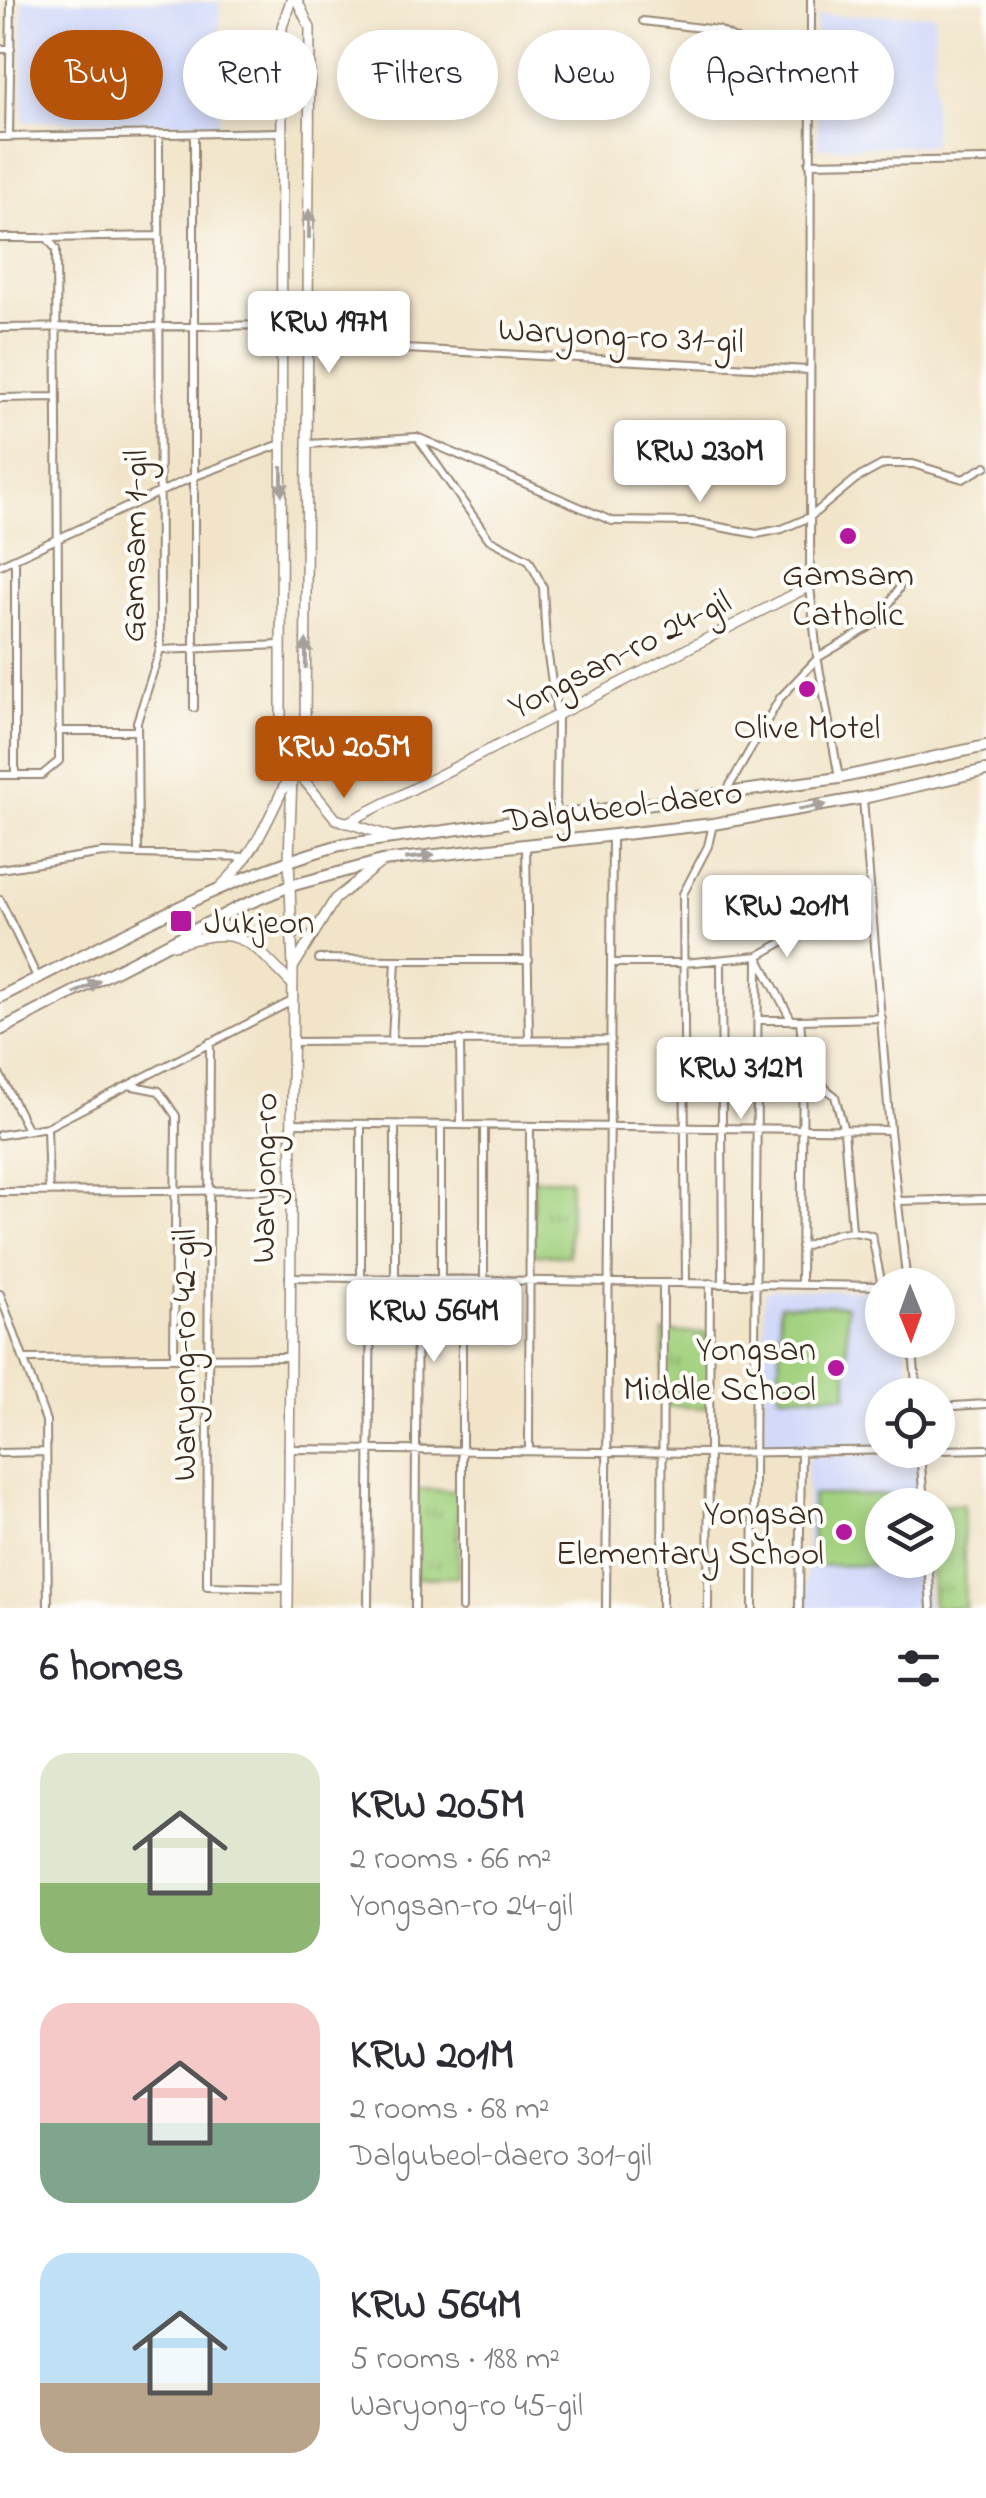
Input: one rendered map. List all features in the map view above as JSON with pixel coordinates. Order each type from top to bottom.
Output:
[{"type":"main road","name":"Waryong-ro","points":[[288,1608],[288,1190],[293,968],[289,859],[293,749],[281,726],[282,26],[294,0]]},
{"type":"main road","name":"Waryong-ro","points":[[293,749],[305,728],[310,344],[310,28],[294,0]]},
{"type":"main road","name":"Yongsan-ro 24-gil","points":[[346,823],[810,586]]},
{"type":"main road","name":"Dalgubeol-daero","points":[[0,997],[216,890],[289,859],[340,845],[724,796],[840,778],[986,746]]},
{"type":"main road","points":[[216,890],[250,857],[293,767],[327,812],[346,823],[394,838]]},
{"type":"main road","name":"Dalgubeol-daero","points":[[0,1030],[239,907],[290,886],[382,862],[713,824],[863,798],[986,770]]},
{"type":"main road","points":[[293,968],[335,900],[382,862]]},
{"type":"main road","points":[[167,947],[225,932],[252,944],[292,984]]},
{"type":"street","points":[[10,137],[11,0]]},
{"type":"street","points":[[810,30],[811,0]]},
{"type":"street","points":[[643,21],[718,30]]},
{"type":"street","points":[[0,49],[10,49]]},
{"type":"street","points":[[809,120],[810,586],[817,659],[840,778]]},
{"type":"street","points":[[0,137],[282,132]]},
{"type":"street","name":"Gamsam 1-gil","points":[[138,854],[137,731],[160,650],[159,136]]},
{"type":"street","points":[[194,136],[194,708]]},
{"type":"street","points":[[809,163],[986,160]]},
{"type":"street","points":[[0,238],[159,236]]},
{"type":"street","points":[[0,775],[42,775],[59,761],[56,249],[47,238]]},
{"type":"street","points":[[0,328],[283,326]]},
{"type":"street","name":"Waryong-ro 31-gil","points":[[310,344],[810,370]]},
{"type":"street","points":[[0,398],[56,397]]},
{"type":"street","points":[[417,437],[489,539],[529,560],[543,587],[546,643],[558,715],[556,818]]},
{"type":"street","points":[[309,444],[417,437],[612,522],[692,522],[757,534],[810,517],[856,479],[884,464],[913,464],[964,478],[986,466]]},
{"type":"street","points":[[0,565],[194,477],[282,444]]},
{"type":"street","points":[[14,775],[15,558]]},
{"type":"street","points":[[724,796],[780,698],[817,659],[878,622],[899,588]]},
{"type":"street","points":[[160,650],[280,645]]},
{"type":"street","points":[[58,731],[137,731]]},
{"type":"street","points":[[863,798],[890,1130],[906,1268]]},
{"type":"street","points":[[686,1283],[683,894],[708,846],[713,824]]},
{"type":"street","points":[[606,1608],[612,837]]},
{"type":"street","points":[[526,846],[529,1040]]},
{"type":"street","points":[[0,869],[103,853],[250,857]]},
{"type":"street","points":[[612,964],[758,956],[871,892]]},
{"type":"street","points":[[0,900],[38,978]]},
{"type":"street","points":[[754,1608],[758,956]]},
{"type":"street","points":[[758,956],[796,1021],[803,1052],[801,1284]]},
{"type":"street","points":[[319,959],[529,960]]},
{"type":"street","points":[[392,1040],[396,960]]},
{"type":"street","points":[[721,960],[723,1284]]},
{"type":"street","points":[[0,1135],[47,1128],[292,1001]]},
{"type":"street","points":[[760,1020],[882,1018]]},
{"type":"street","points":[[460,1040],[461,1126]]},
{"type":"street","points":[[292,1042],[611,1040]]},
{"type":"street","name":"Waryong-ro 42-gil","points":[[210,1042],[207,1586],[288,1588]]},
{"type":"street","points":[[803,1052],[826,1089],[835,1096],[844,1130],[852,1230]]},
{"type":"street","points":[[0,1075],[28,1130]]},
{"type":"street","points":[[126,1084],[159,1091],[176,1116],[174,1358]]},
{"type":"street","points":[[291,1123],[890,1130]]},
{"type":"street","points":[[361,1124],[361,1278]]},
{"type":"street","points":[[394,1125],[395,1279]]},
{"type":"street","points":[[441,1126],[442,1280]]},
{"type":"street","points":[[484,1126],[484,1280]]},
{"type":"street","points":[[529,1451],[530,1126]]},
{"type":"street","points":[[47,1128],[49,1192]]},
{"type":"street","points":[[0,1192],[288,1190]]},
{"type":"street","points":[[898,1201],[986,1199]]},
{"type":"street","points":[[801,1247],[836,1232],[852,1230],[872,1236],[878,1268]]},
{"type":"street","points":[[288,1276],[865,1286]]},
{"type":"street","points":[[368,1608],[371,1278]]},
{"type":"street","points":[[416,1280],[416,1608]]},
{"type":"street","points":[[462,1280],[462,1608]]},
{"type":"street","points":[[662,1608],[663,1282]]},
{"type":"street","points":[[708,1608],[710,1283]]},
{"type":"street","points":[[0,1294],[46,1421],[48,1608]]},
{"type":"street","points":[[24,1359],[288,1357]]},
{"type":"street","points":[[955,1406],[986,1404]]},
{"type":"street","points":[[288,1449],[865,1450]]},
{"type":"street","points":[[955,1450],[986,1449]]},
{"type":"street","points":[[799,1608],[800,1451]]},
{"type":"street","points":[[0,1453],[46,1452]]},
{"type":"street","points":[[930,1578],[932,1608]]},
{"type":"shaded area","points":[[22,0],[220,2],[220,30],[183,30],[183,120],[219,123],[23,121]]},
{"type":"shaded area","points":[[935,14],[933,145],[818,148],[818,120],[894,120],[894,30],[816,30],[816,16]]},
{"type":"shaded area","name":"Yongsan Middle School","points":[[772,1289],[865,1291],[865,1358],[908,1358],[908,1378],[865,1378],[865,1446],[769,1447],[764,1440],[764,1294]]},
{"type":"shaded area","name":"Yongsan Elementary School","points":[[865,1454],[865,1468],[919,1468],[920,1488],[865,1488],[865,1578],[926,1578],[928,1608],[806,1608],[807,1461],[812,1455]]},
{"type":"green space","points":[[534,1179],[570,1179],[569,1256],[532,1254]]},
{"type":"green space","points":[[780,1304],[847,1305],[847,1395],[779,1395]]},
{"type":"green space","points":[[663,1332],[710,1333],[710,1408],[663,1406]]},
{"type":"green space","points":[[415,1489],[458,1491],[458,1577],[415,1578]]},
{"type":"green space","points":[[812,1495],[865,1495],[865,1565],[813,1566]]},
{"type":"green space","points":[[963,1504],[965,1608],[933,1608],[931,1578],[955,1578],[955,1505]]},
{"type":"place","name":"Gamsam Catholic","points":[[848,536]]},
{"type":"place","name":"Olive Motel","points":[[807,689]]},
{"type":"place","name":"Jukjeon","points":[[181,921]]},
{"type":"place","name":"Yongsan Middle School","points":[[836,1368]]},
{"type":"place","name":"Yongsan Elementary School","points":[[844,1532]]}]
